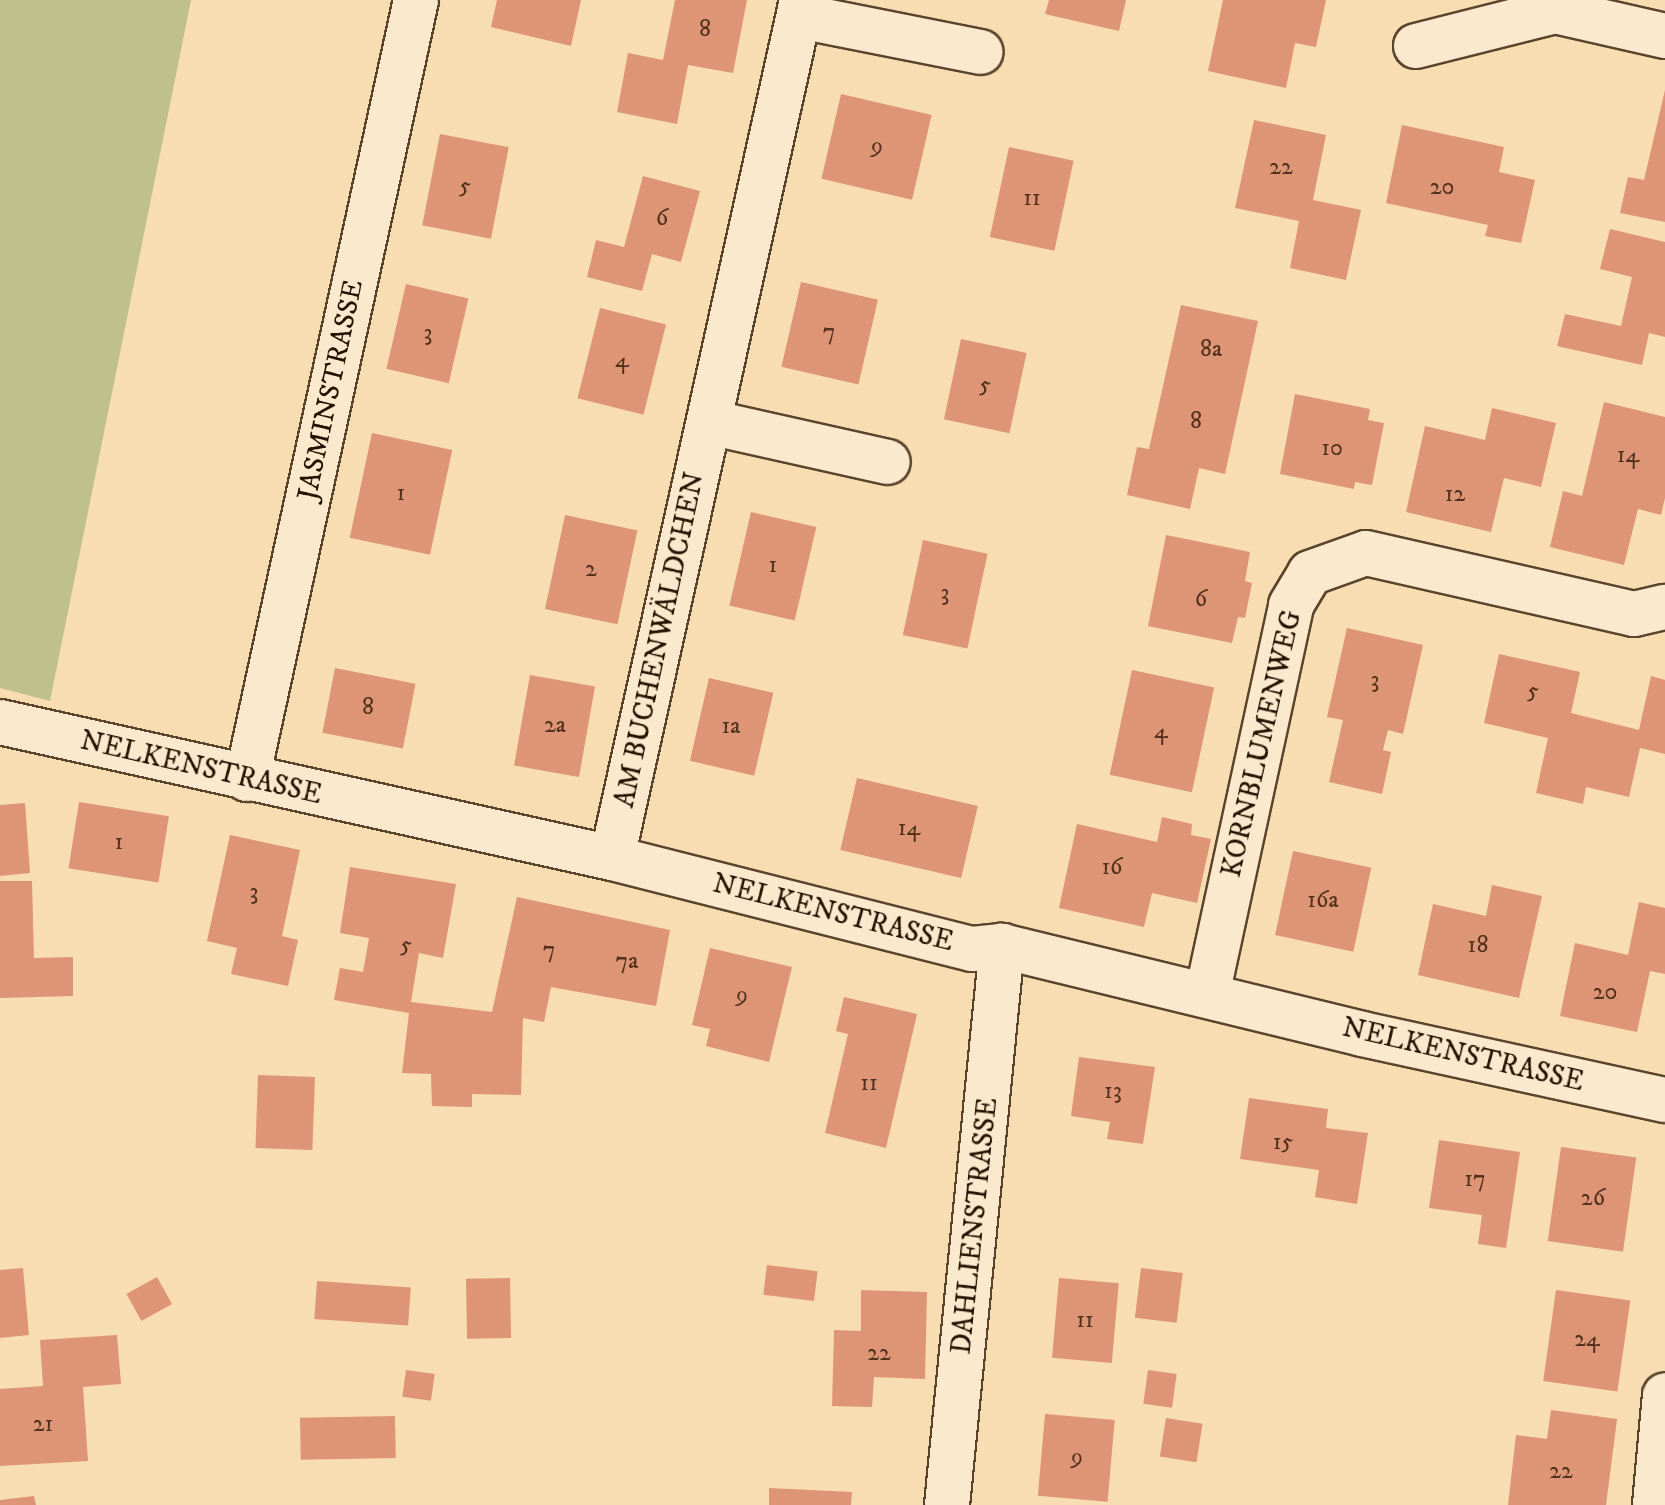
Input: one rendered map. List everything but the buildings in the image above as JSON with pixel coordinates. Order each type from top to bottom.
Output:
[{"type":"street","name":"JASMINSTRASSE","points":[[247,779],[416,0]]},
{"type":"street","name":"AM BUCHENWÄLDCHEN","points":[[612,858],[800,8],[980,52]]},
{"type":"street","points":[[1416,46],[1555,11],[1665,36]]},
{"type":"street","points":[[709,422],[888,462]]},
{"type":"street","name":"KORNBLUMENWEG","points":[[1207,995],[1291,605],[1310,573],[1366,553],[1634,614],[1665,607]]},
{"type":"street","name":"NELKENSTRASSE","points":[[0,722],[612,858],[972,949],[1002,946],[1362,1034],[1665,1100]]},
{"type":"street","name":"DAHLIENSTRASSE","points":[[947,1505],[1002,946]]},
{"type":"street","points":[[1655,1505],[1665,1395]]},
{"type":"green space","points":[[0,0],[191,0],[50,701],[0,688]]}]
